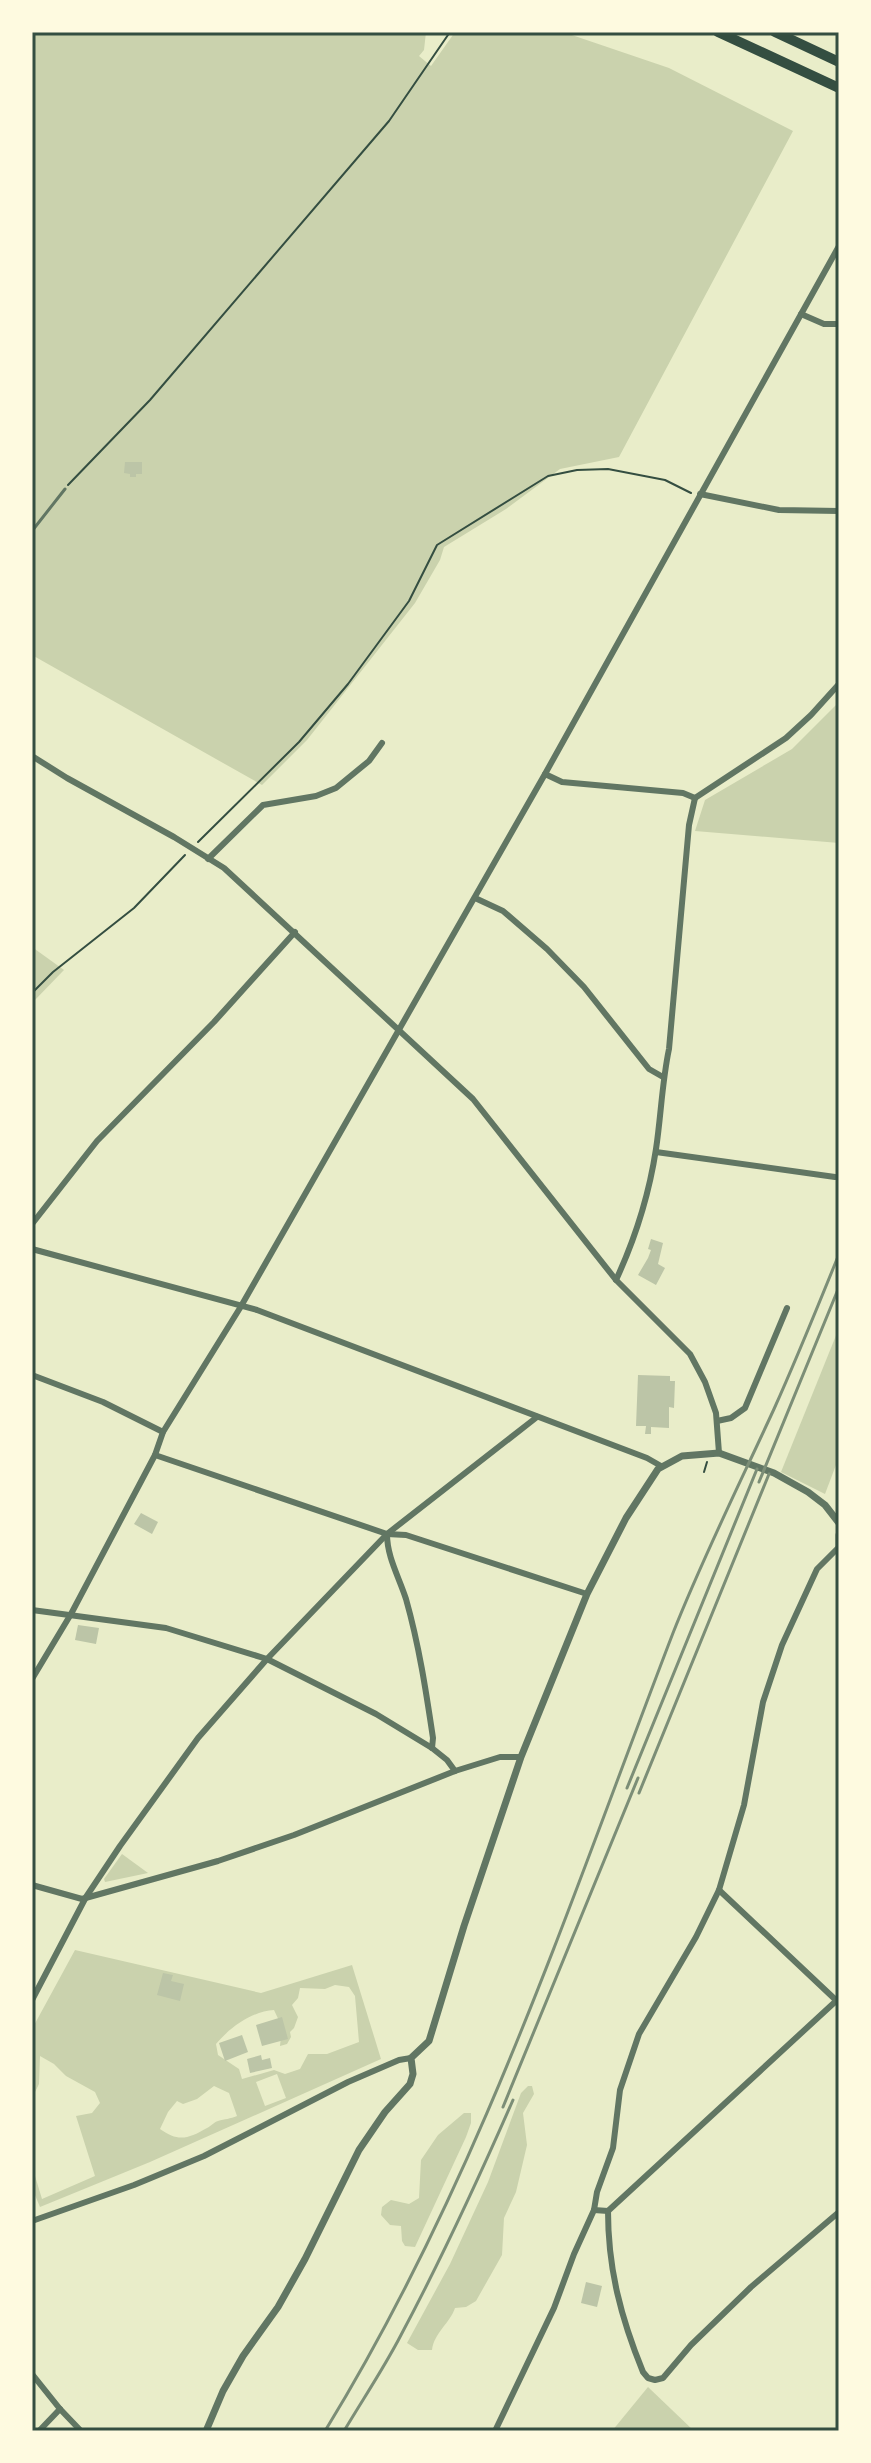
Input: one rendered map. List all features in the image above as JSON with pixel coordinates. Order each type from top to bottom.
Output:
[{"type":"highway","points":[[718,32],[839,88]]},
{"type":"highway","points":[[775,32],[839,62]]},
{"type":"street","points":[[32,1679],[71,1614],[155,1455],[163,1432],[240,1308],[475,898],[839,246]]},
{"type":"street","points":[[801,314],[824,324],[839,324]]},
{"type":"street","points":[[700,494],[779,510],[839,511]]},
{"type":"street","points":[[616,1280],[635,1237],[656,1152],[663,1077],[669,1049],[689,825],[695,798],[786,738],[839,684]]},
{"type":"street","points":[[208,859],[263,805],[316,796],[336,788],[369,761],[382,743]]},
{"type":"street","points":[[32,756],[224,868],[473,1099],[616,1280],[690,1354],[705,1382],[717,1421],[719,1453]]},
{"type":"street","points":[[545,774],[562,782],[683,793],[695,798]]},
{"type":"street","points":[[475,898],[503,911],[547,949],[584,987],[649,1069],[663,1077]]},
{"type":"street","points":[[32,1224],[97,1141],[235,1001],[295,932]]},
{"type":"street","points":[[656,1152],[835,1177]]},
{"type":"street","points":[[32,1249],[240,1308],[257,1310],[647,1458],[661,1466]]},
{"type":"street","points":[[717,1421],[731,1418],[745,1408],[787,1308]]},
{"type":"street","points":[[32,1375],[103,1402],[163,1432]]},
{"type":"street","points":[[32,2000],[86,1897],[198,1738],[267,1659],[387,1534],[537,1417]]},
{"type":"street","points":[[32,2221],[204,2156],[348,2082],[399,2060],[411,2058],[429,2041],[521,1757],[587,1594],[626,1518],[661,1466],[682,1456],[719,1453],[774,1473],[808,1492],[825,1505],[839,1523]]},
{"type":"street","points":[[155,1455],[387,1534],[406,1535],[587,1594]]},
{"type":"street","points":[[387,1534],[387,1549],[405,1597],[423,1668],[432,1748]]},
{"type":"street","points":[[495,2431],[554,2308],[594,2210],[597,2192],[613,2148],[620,2090],[639,2034],[696,1937],[719,1890],[744,1805],[763,1702],[782,1645],[817,1569],[839,1546],[839,1535]]},
{"type":"street","points":[[32,1610],[166,1628],[267,1659],[376,1714],[432,1748],[455,1771]]},
{"type":"street","points":[[32,1885],[82,1899],[281,1840],[455,1771],[500,1757],[521,1757]]},
{"type":"street","points":[[594,2210],[608,2211],[838,2002],[719,1890]]},
{"type":"street","points":[[206,2431],[223,2391],[243,2356],[278,2307],[306,2257],[359,2150],[385,2112],[410,2084],[413,2074],[411,2058]]},
{"type":"street","points":[[608,2211],[610,2253],[623,2320],[643,2372],[655,2380],[663,2378],[691,2345],[751,2287],[839,2212]]},
{"type":"street","points":[[32,2374],[81,2431]]},
{"type":"street","points":[[39,2431],[60,2409]]},
{"type":"lane","points":[[32,531],[65,489]]},
{"type":"path","points":[[65,489],[150,400],[389,121],[450,32]]},
{"type":"path","points":[[32,993],[53,972],[134,908],[299,742],[348,684],[409,601],[437,545],[548,476],[577,470],[608,469],[665,480],[691,493],[700,494]]},
{"type":"green space","points":[[32,32],[426,32],[424,50],[419,56],[431,66],[455,32],[563,32],[669,68],[793,131],[619,457],[560,469],[506,509],[444,547],[440,560],[415,603],[307,740],[262,785],[32,655]]},
{"type":"green space","points":[[839,702],[839,843],[695,831],[705,800],[792,749]]},
{"type":"green space","points":[[32,947],[64,970],[32,1003]]},
{"type":"green space","points":[[839,1328],[839,1457],[825,1494],[781,1472]]},
{"type":"green space","points":[[122,1854],[148,1873],[105,1882],[104,1879]]},
{"type":"green space","points":[[75,1950],[261,1993],[352,1965],[381,2059],[150,2162],[40,2207],[32,2188],[32,2166],[42,2199],[95,2176],[76,2116],[92,2113],[100,2103],[95,2092],[66,2076],[40,2056],[39,2084],[32,2098],[32,2029]],"holes":[[[335,1985],[349,1987],[355,1996],[359,2042],[327,2054],[308,2054],[300,2069],[285,2074],[274,2070],[242,2079],[239,2069],[218,2055],[216,2044],[228,2032],[242,2021],[266,2011],[274,2010],[282,2027],[280,2046],[287,2044],[298,2017],[292,2005],[298,1998],[300,1988],[325,1989]],[[277,2074],[286,2098],[265,2106],[256,2082]],[[214,2086],[229,2093],[237,2116],[217,2122],[189,2137],[172,2136],[160,2129],[177,2101],[183,2104],[197,2099]]]},
{"type":"green space","points":[[532,2086],[534,2094],[523,2113],[527,2145],[516,2192],[504,2218],[502,2255],[476,2301],[466,2307],[455,2308],[432,2350],[418,2350],[407,2343],[450,2264],[488,2182],[521,2093]]},
{"type":"green space","points":[[464,2113],[471,2113],[466,2137],[415,2247],[405,2246],[401,2226],[390,2225],[381,2215],[382,2207],[391,2200],[409,2204],[419,2198],[421,2160],[438,2135]]},
{"type":"green space","points":[[648,2387],[694,2431],[612,2431]]},
{"type":"building","points":[[125,462],[142,462],[142,474],[130,477],[130,474],[124,473]]},
{"type":"building","points":[[651,1239],[663,1243],[658,1264],[665,1268],[656,1285],[638,1275],[651,1250],[648,1249]]},
{"type":"building","points":[[638,1375],[670,1376],[670,1381],[675,1381],[674,1408],[669,1407],[669,1428],[651,1427],[651,1434],[645,1434],[646,1426],[636,1426]]},
{"type":"building","points":[[141,1513],[158,1522],[152,1534],[134,1524]]},
{"type":"building","points":[[78,1625],[99,1628],[96,1644],[75,1640]]},
{"type":"building","points":[[163,1973],[173,1975],[171,1981],[184,1984],[180,2001],[157,1995]]},
{"type":"building","points":[[282,2017],[288,2039],[262,2046],[256,2025]]},
{"type":"building","points":[[242,2035],[248,2052],[225,2061],[219,2043]]},
{"type":"building","points":[[261,2055],[262,2060],[270,2058],[272,2068],[250,2073],[247,2059]]},
{"type":"building","points":[[586,2282],[602,2286],[597,2307],[581,2303]]},
{"type":"railway","points":[[325,2431],[380,2336],[430,2239],[475,2140],[557,1939],[673,1633],[783,1390],[839,1254]]},
{"type":"railway","points":[[759,1482],[839,1287]]},
{"type":"railway","points":[[627,1788],[757,1469]]},
{"type":"railway","points":[[639,1793],[769,1474]]},
{"type":"railway","points":[[503,2107],[638,1778]]},
{"type":"railway","points":[[344,2431],[416,2306],[513,2100]]}]
